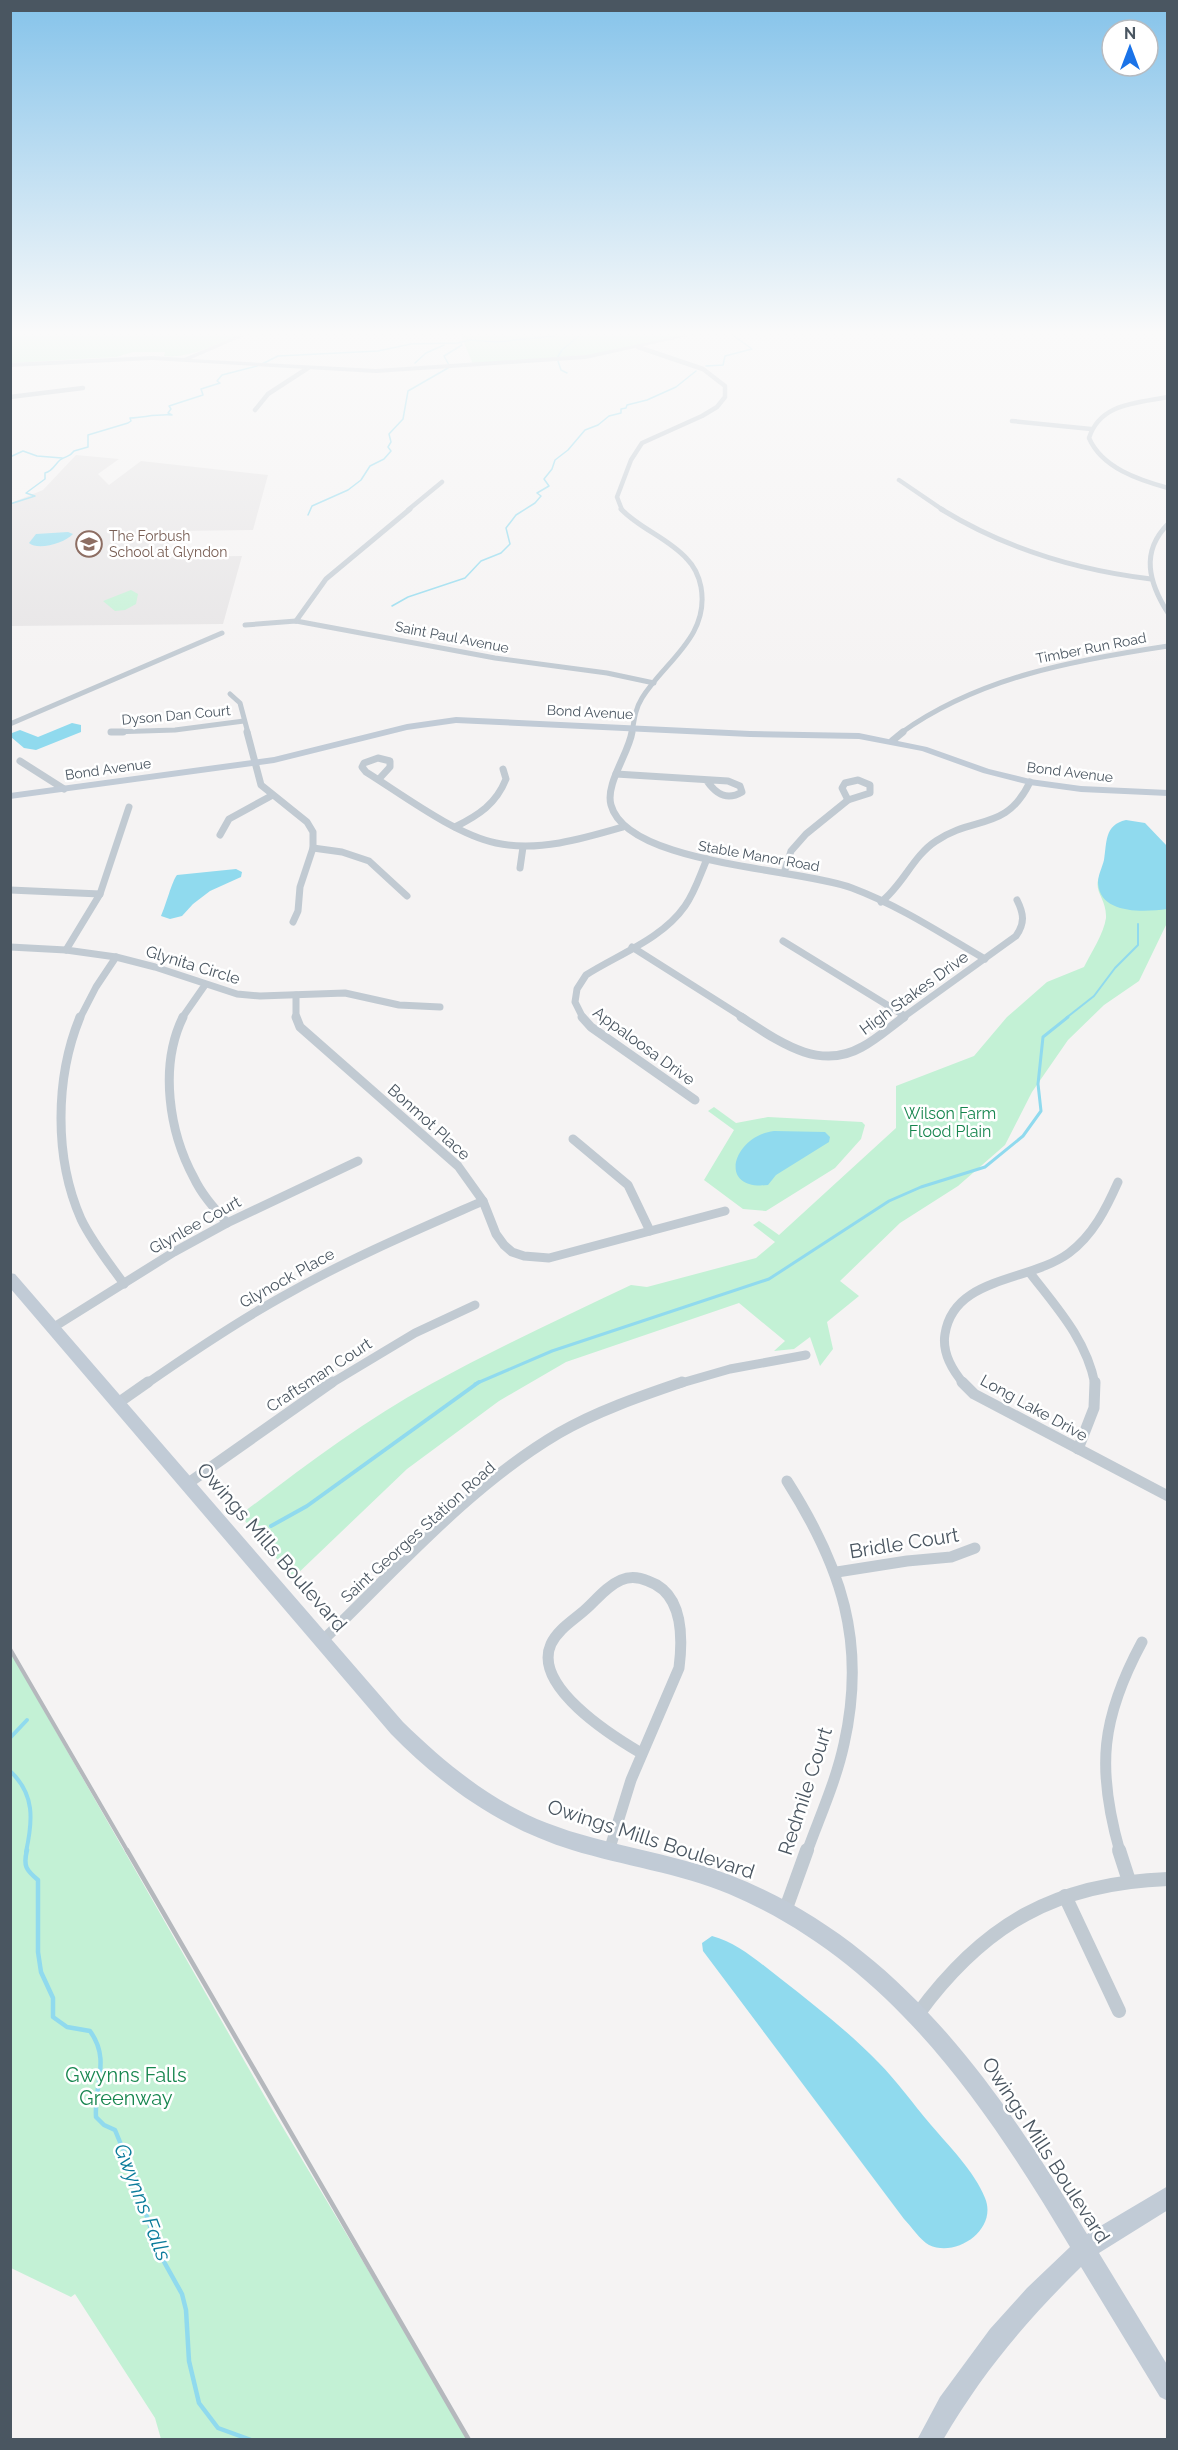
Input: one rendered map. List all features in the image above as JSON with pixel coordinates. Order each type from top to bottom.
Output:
[{"type":"main road","name":"Bond Avenue","points":[[10,796],[256,763],[296,756],[407,727],[446,720],[771,735],[829,734],[892,741],[1030,782],[1109,792],[1167,793]]},
{"type":"main road","name":"Owings Mills Boulevard","points":[[10,1278],[397,1728],[447,1775],[473,1794],[537,1828],[570,1840],[748,1892],[785,1911],[849,1952],[918,2013],[956,2056],[985,2094],[1037,2172],[1167,2389]]},
{"type":"main road","points":[[929,2439],[949,2406],[998,2337],[1035,2296],[1084,2249],[1167,2197]]},
{"type":"street","points":[[379,779],[465,834],[491,842],[523,847],[576,841],[623,827],[609,800],[616,774],[629,745],[638,704],[680,655],[694,634],[701,601],[700,582],[685,556],[670,543],[625,516],[618,506],[617,497],[637,450]]},
{"type":"street","points":[[1097,450],[1131,475],[1167,488]]},
{"type":"street","points":[[899,480],[927,502],[959,521],[1037,556],[1096,573],[1151,579]]},
{"type":"street","points":[[297,621],[326,579],[442,482]]},
{"type":"street","points":[[1167,524],[1153,541],[1151,579],[1157,597],[1167,613]]},
{"type":"street","name":"Saint Paul Avenue","points":[[245,625],[297,621],[495,658],[654,683]]},
{"type":"street","points":[[10,724],[222,633]]},
{"type":"street","name":"Timber Run Road","points":[[892,741],[907,728],[961,698],[1003,680],[1058,664],[1167,646]]},
{"type":"street","points":[[230,694],[240,703],[261,785],[271,796],[307,822],[313,832],[313,848],[300,887],[298,911],[293,922]]},
{"type":"street","name":"Dyson Dan Court","points":[[111,732],[175,730],[244,721]]},
{"type":"street","points":[[20,761],[64,789]]},
{"type":"street","points":[[455,827],[492,806],[500,795],[506,778],[503,769]]},
{"type":"street","points":[[616,774],[734,782],[742,788],[742,792],[730,797],[719,795],[714,792],[708,781]]},
{"type":"street","points":[[881,902],[898,889],[929,846],[950,833],[996,818],[1014,809],[1025,797],[1030,782]]},
{"type":"street","points":[[220,835],[229,819],[271,796]]},
{"type":"street","points":[[784,873],[796,843],[848,800]]},
{"type":"street","points":[[66,950],[100,894],[129,807]]},
{"type":"street","name":"Stable Manor Road","points":[[623,827],[655,846],[707,859],[846,886],[881,902],[985,959]]},
{"type":"street","points":[[520,868],[523,847]]},
{"type":"street","points":[[313,848],[342,851],[359,856],[375,866],[395,888],[407,896]]},
{"type":"street","name":"Appaloosa Drive","points":[[695,1100],[591,1027],[574,1007],[574,994],[586,975],[665,926],[680,913],[707,859]]},
{"type":"street","points":[[10,891],[100,894]]},
{"type":"street","name":"High Stakes Drive","points":[[632,946],[779,1042],[810,1054],[832,1055],[851,1052],[985,959],[1021,930],[1024,918],[1017,900]]},
{"type":"street","points":[[783,941],[905,1016]]},
{"type":"street","name":"Glynita Circle","points":[[10,947],[66,950],[116,957],[155,967],[205,985],[247,995],[345,993],[399,1005],[440,1007]]},
{"type":"street","points":[[116,957],[93,992],[78,1023],[68,1060],[61,1121],[65,1166],[81,1219],[124,1284]]},
{"type":"street","points":[[205,985],[183,1017],[175,1039],[171,1110],[179,1144],[188,1167],[209,1201],[227,1223]]},
{"type":"street","name":"Bonmot Place","points":[[296,995],[296,1018],[307,1035],[444,1152],[471,1181],[483,1201],[496,1234],[512,1252],[537,1258],[555,1256],[725,1211]]},
{"type":"street","points":[[573,1139],[628,1185],[650,1231]]},
{"type":"street","name":"Glynlee Court","points":[[54,1327],[174,1252],[227,1223],[358,1161]]},
{"type":"street","name":"Long Lake Drive","points":[[1118,1182],[1098,1225],[1089,1236],[1064,1257],[1030,1273],[982,1288],[957,1303],[949,1312],[945,1323],[944,1346],[958,1378],[974,1394],[1167,1496]]},
{"type":"street","name":"Glynock Place","points":[[118,1403],[230,1327],[288,1293],[383,1244],[483,1201]]},
{"type":"street","points":[[1030,1273],[1074,1332],[1092,1367],[1095,1400],[1092,1416],[1078,1449]]},
{"type":"street","name":"Craftsman Court","points":[[187,1484],[335,1380],[415,1333],[475,1305]]},
{"type":"street","name":"Saint Georges Station Road","points":[[322,1641],[481,1491],[560,1432],[643,1394],[677,1382],[743,1364],[806,1355]]},
{"type":"street","name":"Redmile Court","points":[[785,1911],[838,1764],[846,1736],[853,1679],[853,1652],[846,1604],[837,1572],[823,1538],[787,1481]]},
{"type":"street","name":"Bridle Court","points":[[837,1572],[910,1561],[941,1560],[967,1553],[975,1548]]},
{"type":"street","points":[[609,1851],[619,1808],[679,1668],[682,1638],[678,1616],[668,1594],[652,1580],[632,1578],[623,1579],[613,1586],[566,1627],[551,1644],[548,1653],[552,1677],[561,1688],[594,1722],[616,1739],[641,1753]]},
{"type":"street","points":[[1129,1881],[1106,1796],[1105,1750],[1113,1705],[1142,1642]]},
{"type":"street","points":[[918,2013],[939,1986],[974,1950],[1019,1918],[1065,1896],[1129,1881],[1167,1879]]},
{"type":"street","points":[[1065,1896],[1119,2011]]},
{"type":"shaded area","name":"The Forbush School at Glyndon","points":[[76,455],[119,459],[98,474],[109,485],[141,461],[268,475],[253,530],[174,531],[163,557],[242,556],[223,624],[11,626],[11,503],[43,490]]},
{"type":"green space","points":[[131,590],[138,594],[136,604],[125,610],[115,611],[103,601]]},
{"type":"green space","name":"Wilson Farm Flood Plain","points":[[1168,861],[1167,923],[1139,981],[1104,1005],[1068,1040],[1032,1092],[1005,1145],[958,1186],[900,1223],[840,1281],[859,1296],[827,1322],[833,1349],[820,1366],[810,1337],[794,1349],[774,1351],[785,1341],[739,1303],[566,1362],[499,1401],[407,1469],[293,1578],[240,1515],[381,1413],[505,1345],[631,1285],[647,1287],[756,1258],[775,1242],[753,1225],[759,1221],[779,1235],[896,1128],[896,1086],[974,1056],[1007,1017],[1047,982],[1084,967],[1105,924],[1106,910],[1098,888],[1104,868]]},
{"type":"green space","points":[[714,1107],[736,1123],[768,1117],[862,1122],[865,1125],[861,1139],[835,1168],[766,1211],[743,1209],[704,1180],[734,1130],[708,1111]]},
{"type":"green space","name":"Gwynns Falls Greenway","points":[[10,1651],[273,2111],[469,2439],[161,2439],[155,2418],[75,2294],[71,2297],[11,2268]]},
{"type":"water","points":[[68,532],[73,534],[51,545],[39,546],[29,543],[36,534]]},
{"type":"water","points":[[72,723],[81,725],[81,732],[36,750],[24,748],[11,737],[12,733],[20,730],[38,737]]},
{"type":"water","points":[[1126,820],[1145,823],[1167,846],[1167,909],[1136,911],[1125,909],[1107,901],[1101,893],[1098,880],[1104,860],[1106,841],[1110,830],[1119,822]]},
{"type":"water","points":[[236,869],[242,872],[241,877],[210,891],[182,916],[170,919],[161,916],[177,875]]},
{"type":"water","points":[[774,1131],[825,1132],[830,1137],[829,1142],[776,1175],[768,1185],[752,1185],[741,1180],[736,1172],[736,1162],[740,1152],[748,1142]]},
{"type":"water","points":[[712,1936],[739,1948],[765,1966],[843,2029],[892,2077],[961,2159],[981,2188],[987,2209],[986,2220],[972,2238],[951,2248],[929,2245],[922,2240],[703,1951],[702,1943]]},
{"type":"waterway","points":[[10,504],[35,496],[26,493],[45,479],[45,473],[60,460],[76,450]]},
{"type":"waterway","points":[[308,515],[312,506],[348,490],[361,480],[370,466],[384,459],[390,450]]},
{"type":"waterway","points":[[392,606],[408,597],[465,578],[481,561],[501,553],[510,544],[506,528],[516,515],[535,503],[541,496],[537,493],[549,486],[544,479],[552,469],[555,460],[568,450]]},
{"type":"waterway","points":[[10,457],[23,451],[37,456],[62,458]]},
{"type":"waterway","points":[[1066,1018],[1094,996],[1115,968],[1138,945],[1138,924]]},
{"type":"waterway","points":[[478,1383],[552,1351],[769,1279],[889,1201],[921,1187],[985,1167],[1023,1136],[1041,1111],[1038,1084],[1043,1037],[1068,1017]]},
{"type":"waterway","points":[[271,1526],[307,1506],[478,1383]]},
{"type":"waterway","points":[[10,1738],[27,1720]]},
{"type":"waterway","name":"Gwynns Falls","points":[[10,1771],[24,1789],[30,1808],[31,1818],[26,1852]]},
{"type":"waterway","name":"Gwynns Falls","points":[[27,1850],[26,1867],[38,1880],[38,1952],[41,1972],[53,1998],[53,2017],[67,2027],[90,2031],[100,2052],[96,2117],[104,2125],[115,2130],[134,2176],[158,2251],[182,2294],[186,2310],[189,2361],[199,2403],[218,2428],[251,2440]]},
{"type":"railway","points":[[10,1649],[128,1852]]},
{"type":"railway","points":[[127,1850],[469,2440]]},
{"type":"place","name":"The Forbush School at Glyndon","points":[[89,544]]}]
